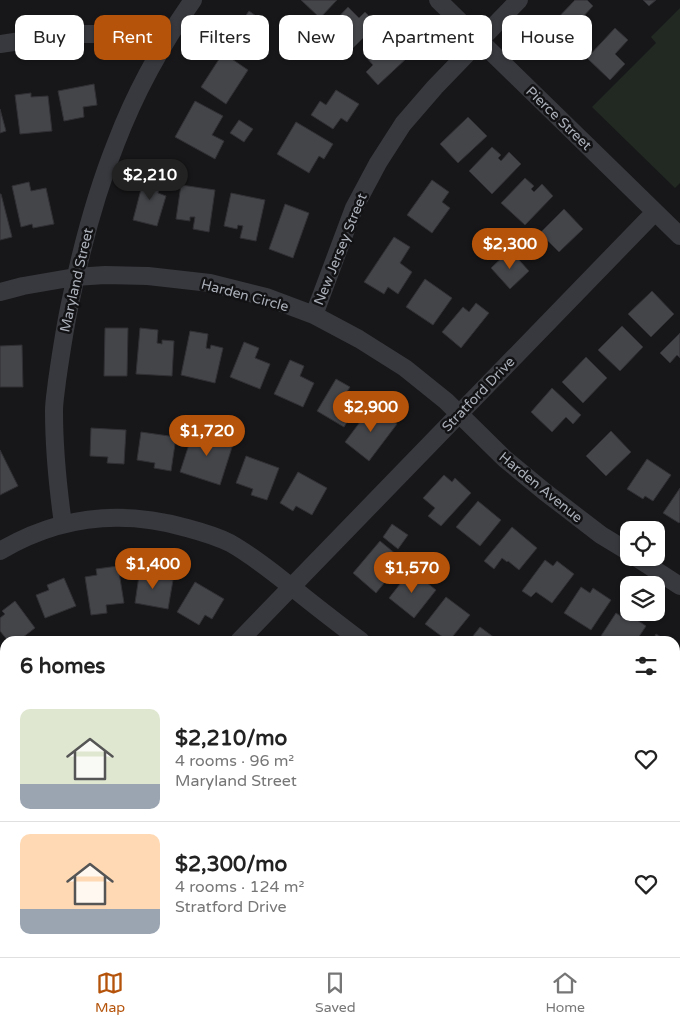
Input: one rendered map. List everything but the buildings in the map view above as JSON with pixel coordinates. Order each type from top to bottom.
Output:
[{"type":"street","name":"Maryland Street","points":[[171,34],[193,0]]},
{"type":"street","name":"Pierce Street","points":[[438,0],[453,15]]},
{"type":"street","name":"New Jersey Street","points":[[492,27],[519,0]]},
{"type":"street","points":[[0,44],[79,34],[94,34]]},
{"type":"street","name":"Pierce Street","points":[[492,53],[680,236]]},
{"type":"street","name":"Maryland Street","points":[[63,524],[54,410],[64,327],[89,222],[106,169],[116,141],[136,97],[156,60]]},
{"type":"street","name":"New Jersey Street","points":[[314,315],[354,208],[378,163],[403,124],[460,60]]},
{"type":"street","name":"Stratford Drive","points":[[244,636],[655,212]]},
{"type":"street","name":"Harden Circle","points":[[0,292],[75,277],[105,275],[148,276],[210,283],[266,297],[314,315],[359,339],[406,368],[459,414]]},
{"type":"street","name":"Harden Avenue","points":[[459,414],[505,459],[545,492],[601,535],[620,547]]},
{"type":"street","points":[[0,551],[18,540],[43,530],[82,520],[116,518],[154,520],[180,525],[208,533],[230,543],[257,560],[355,636]]},
{"type":"street","points":[[649,566],[680,586]]},
{"type":"shaded area","points":[[680,8],[680,183],[675,188],[592,107],[656,43],[651,37]]}]
